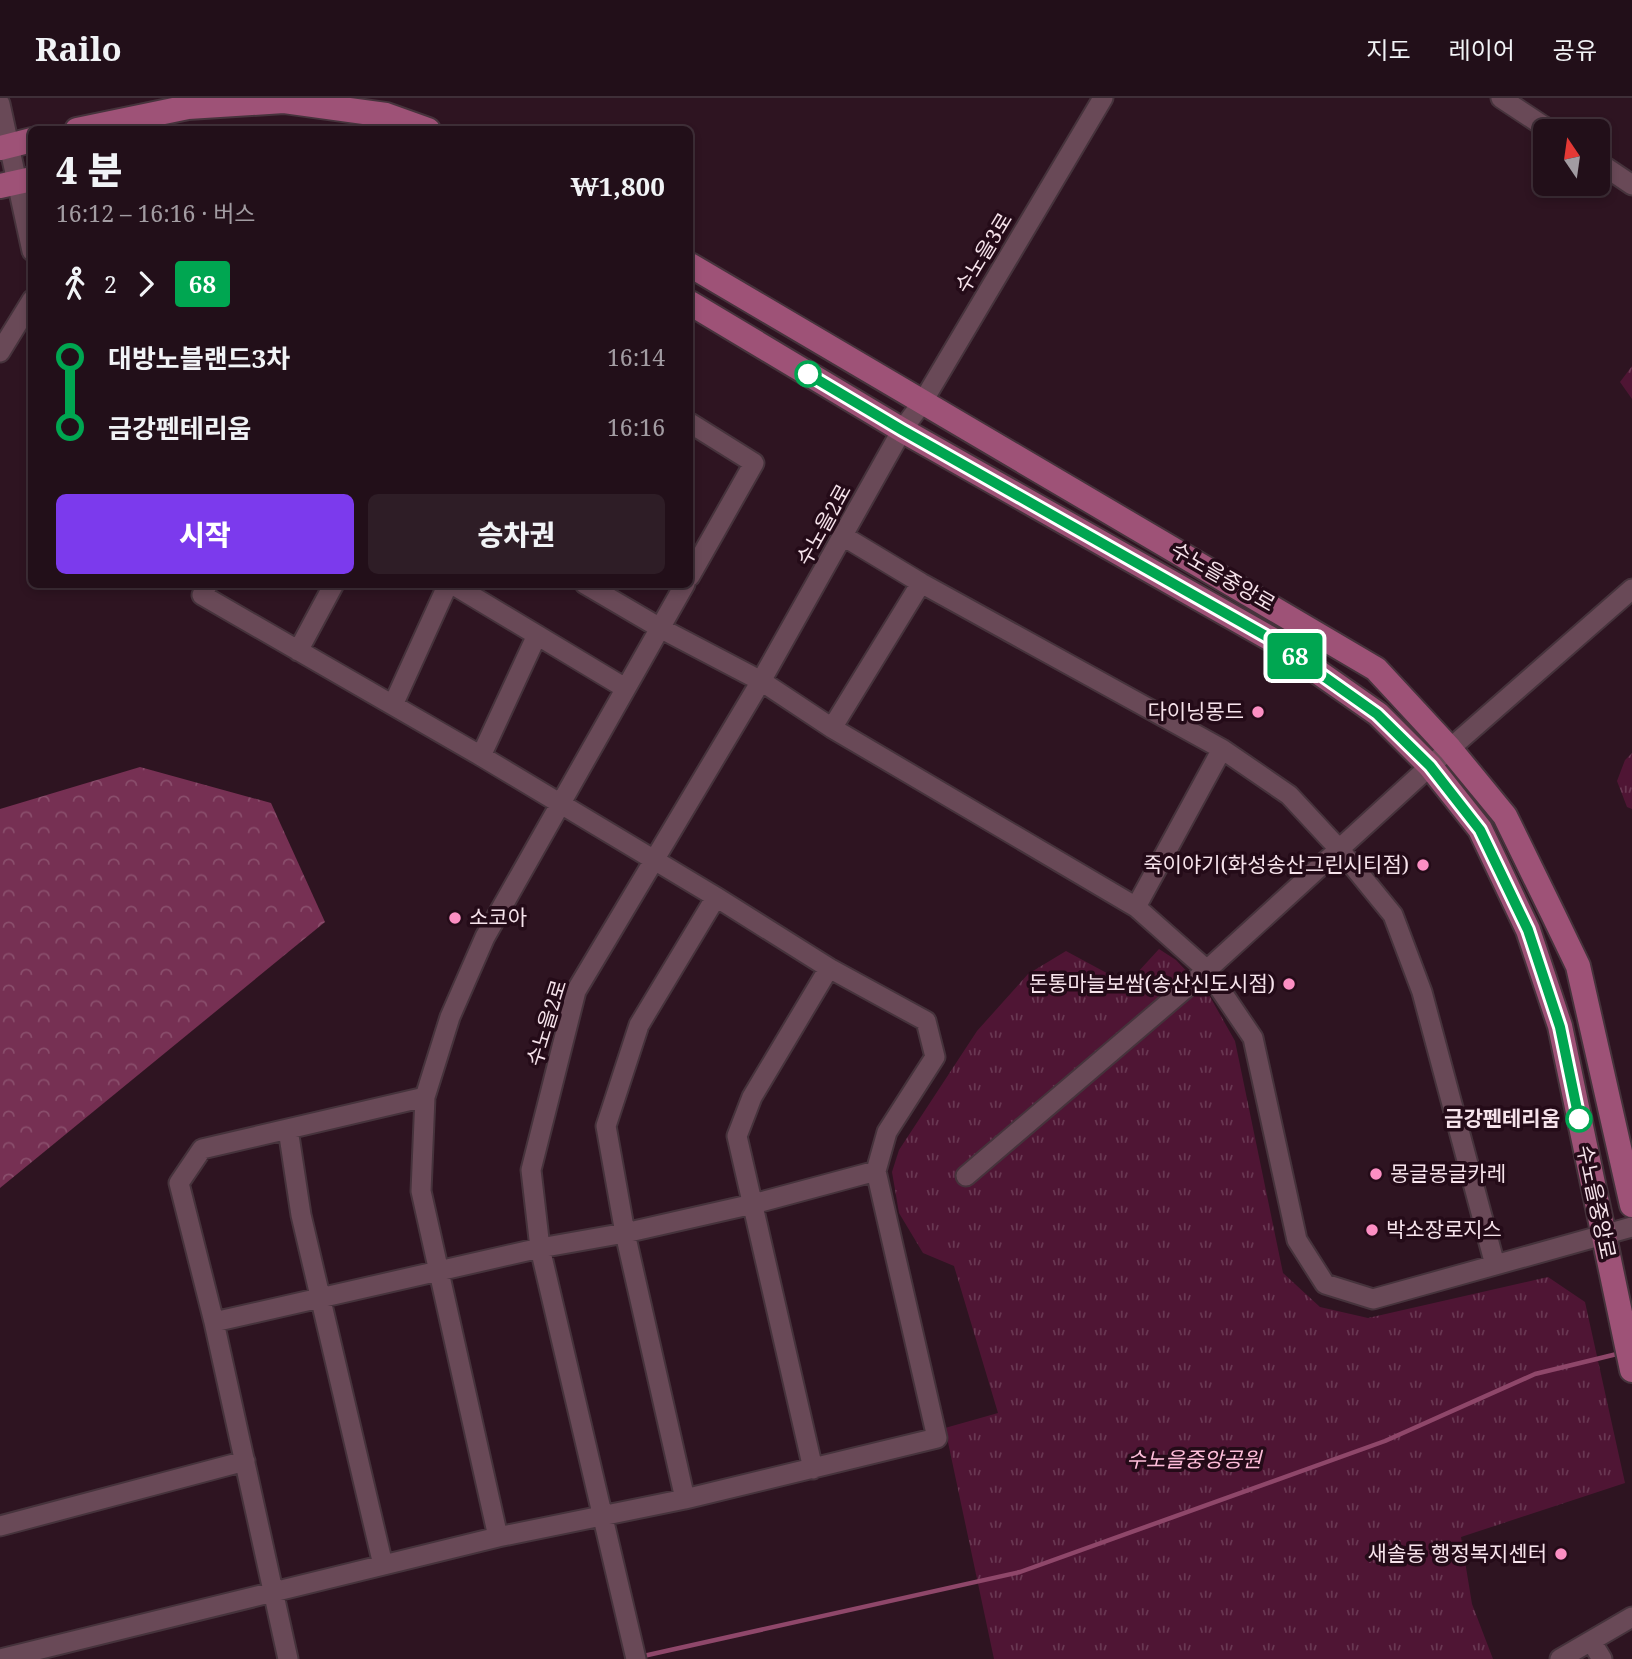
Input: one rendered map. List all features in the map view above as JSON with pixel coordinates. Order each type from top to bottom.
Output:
[{"type":"main road","points":[[96,126],[188,107],[284,101],[386,116],[416,126]]},
{"type":"main road","name":"수노을중앙로","points":[[693,267],[1376,669],[1450,749],[1505,816],[1578,967],[1632,1205]]},
{"type":"main road","name":"수노을중앙로","points":[[693,305],[902,430],[1271,639],[1377,714],[1430,766],[1480,830],[1528,930],[1560,1027],[1632,1370]]},
{"type":"street","name":"수노을3로","points":[[902,430],[922,403],[1103,98]]},
{"type":"street","points":[[1501,98],[1533,119]]},
{"type":"street","points":[[0,104],[14,144],[16,182],[28,234]]},
{"type":"street","points":[[1610,170],[1632,185]]},
{"type":"street","points":[[1,349],[28,306]]},
{"type":"street","points":[[693,425],[754,463],[693,570]]},
{"type":"street","name":"수노을2로","points":[[636,1659],[540,1248],[531,1170],[576,991],[761,681],[902,430]]},
{"type":"street","points":[[843,536],[921,583],[1222,749],[1289,795],[1340,850],[1393,915],[1422,992],[1495,1265]]},
{"type":"street","points":[[832,728],[921,583]]},
{"type":"street","points":[[0,1659],[498,1537],[685,1499],[937,1438],[876,1171],[887,1132],[935,1057],[926,1021],[829,968],[481,756],[202,595],[206,588]]},
{"type":"street","points":[[298,650],[332,588]]},
{"type":"street","points":[[393,705],[448,588]]},
{"type":"street","points":[[457,588],[625,688]]},
{"type":"street","points":[[592,588],[660,628],[761,681],[832,728],[1136,907],[1207,970],[1253,1038],[1297,1240],[1325,1284],[1373,1299],[1632,1227]]},
{"type":"street","points":[[498,1537],[421,1191],[425,1097],[450,1017],[485,937],[683,588]]},
{"type":"street","points":[[966,1176],[1207,970],[1430,766],[1632,589]]},
{"type":"street","points":[[481,756],[537,635]]},
{"type":"street","points":[[1136,907],[1222,749]]},
{"type":"street","points":[[685,1499],[625,1233],[606,1126],[639,1025],[716,897]]},
{"type":"street","points":[[813,1469],[737,1136],[752,1097],[829,968]]},
{"type":"street","points":[[288,1659],[214,1322],[179,1183],[202,1149],[425,1097]]},
{"type":"street","points":[[288,1129],[301,1215],[383,1565]]},
{"type":"street","points":[[214,1322],[540,1248],[625,1233],[753,1204],[876,1171]]},
{"type":"street","points":[[0,1526],[245,1461]]},
{"type":"street","points":[[1560,1659],[1632,1616]]},
{"type":"street","points":[[1591,1642],[1602,1659]]},
{"type":"green space","points":[[1632,366],[1632,399],[1620,382]]},
{"type":"green space","points":[[1632,753],[1632,809],[1627,807],[1617,781],[1625,760]]},
{"type":"green space","points":[[140,767],[271,803],[325,922],[0,1188],[0,809]]},
{"type":"green space","name":"수노을중앙공원","points":[[1159,949],[1176,960],[1209,995],[1235,1041],[1283,1273],[1320,1307],[1368,1318],[1548,1277],[1585,1302],[1625,1483],[1461,1537],[1472,1604],[1493,1659],[994,1659],[945,1428],[998,1413],[954,1266],[923,1253],[899,1213],[892,1172],[899,1150],[977,1031],[1028,974],[1066,951],[1127,984]]},
{"type":"waterway","points":[[639,1657],[1020,1572],[1385,1441],[1535,1374],[1621,1353]]},
{"type":"bus line","name":"68","points":[[808,374],[1271,639],[1377,714],[1430,766],[1480,830],[1528,930],[1560,1027],[1579,1119]]},
{"type":"place","name":"다이닝몽드","points":[[1258,712]]},
{"type":"place","name":"죽이야기(화성송산그린시티점)","points":[[1423,865]]},
{"type":"place","name":"소코아","points":[[455,918]]},
{"type":"place","name":"돈통마늘보쌈(송산신도시점)","points":[[1289,984]]},
{"type":"place","name":"금강펜테리움","points":[[1579,1119]]},
{"type":"place","name":"몽글몽글카레","points":[[1376,1174]]},
{"type":"place","name":"박소장로지스","points":[[1372,1230]]},
{"type":"place","name":"새솔동 행정복지센터","points":[[1561,1554]]}]
